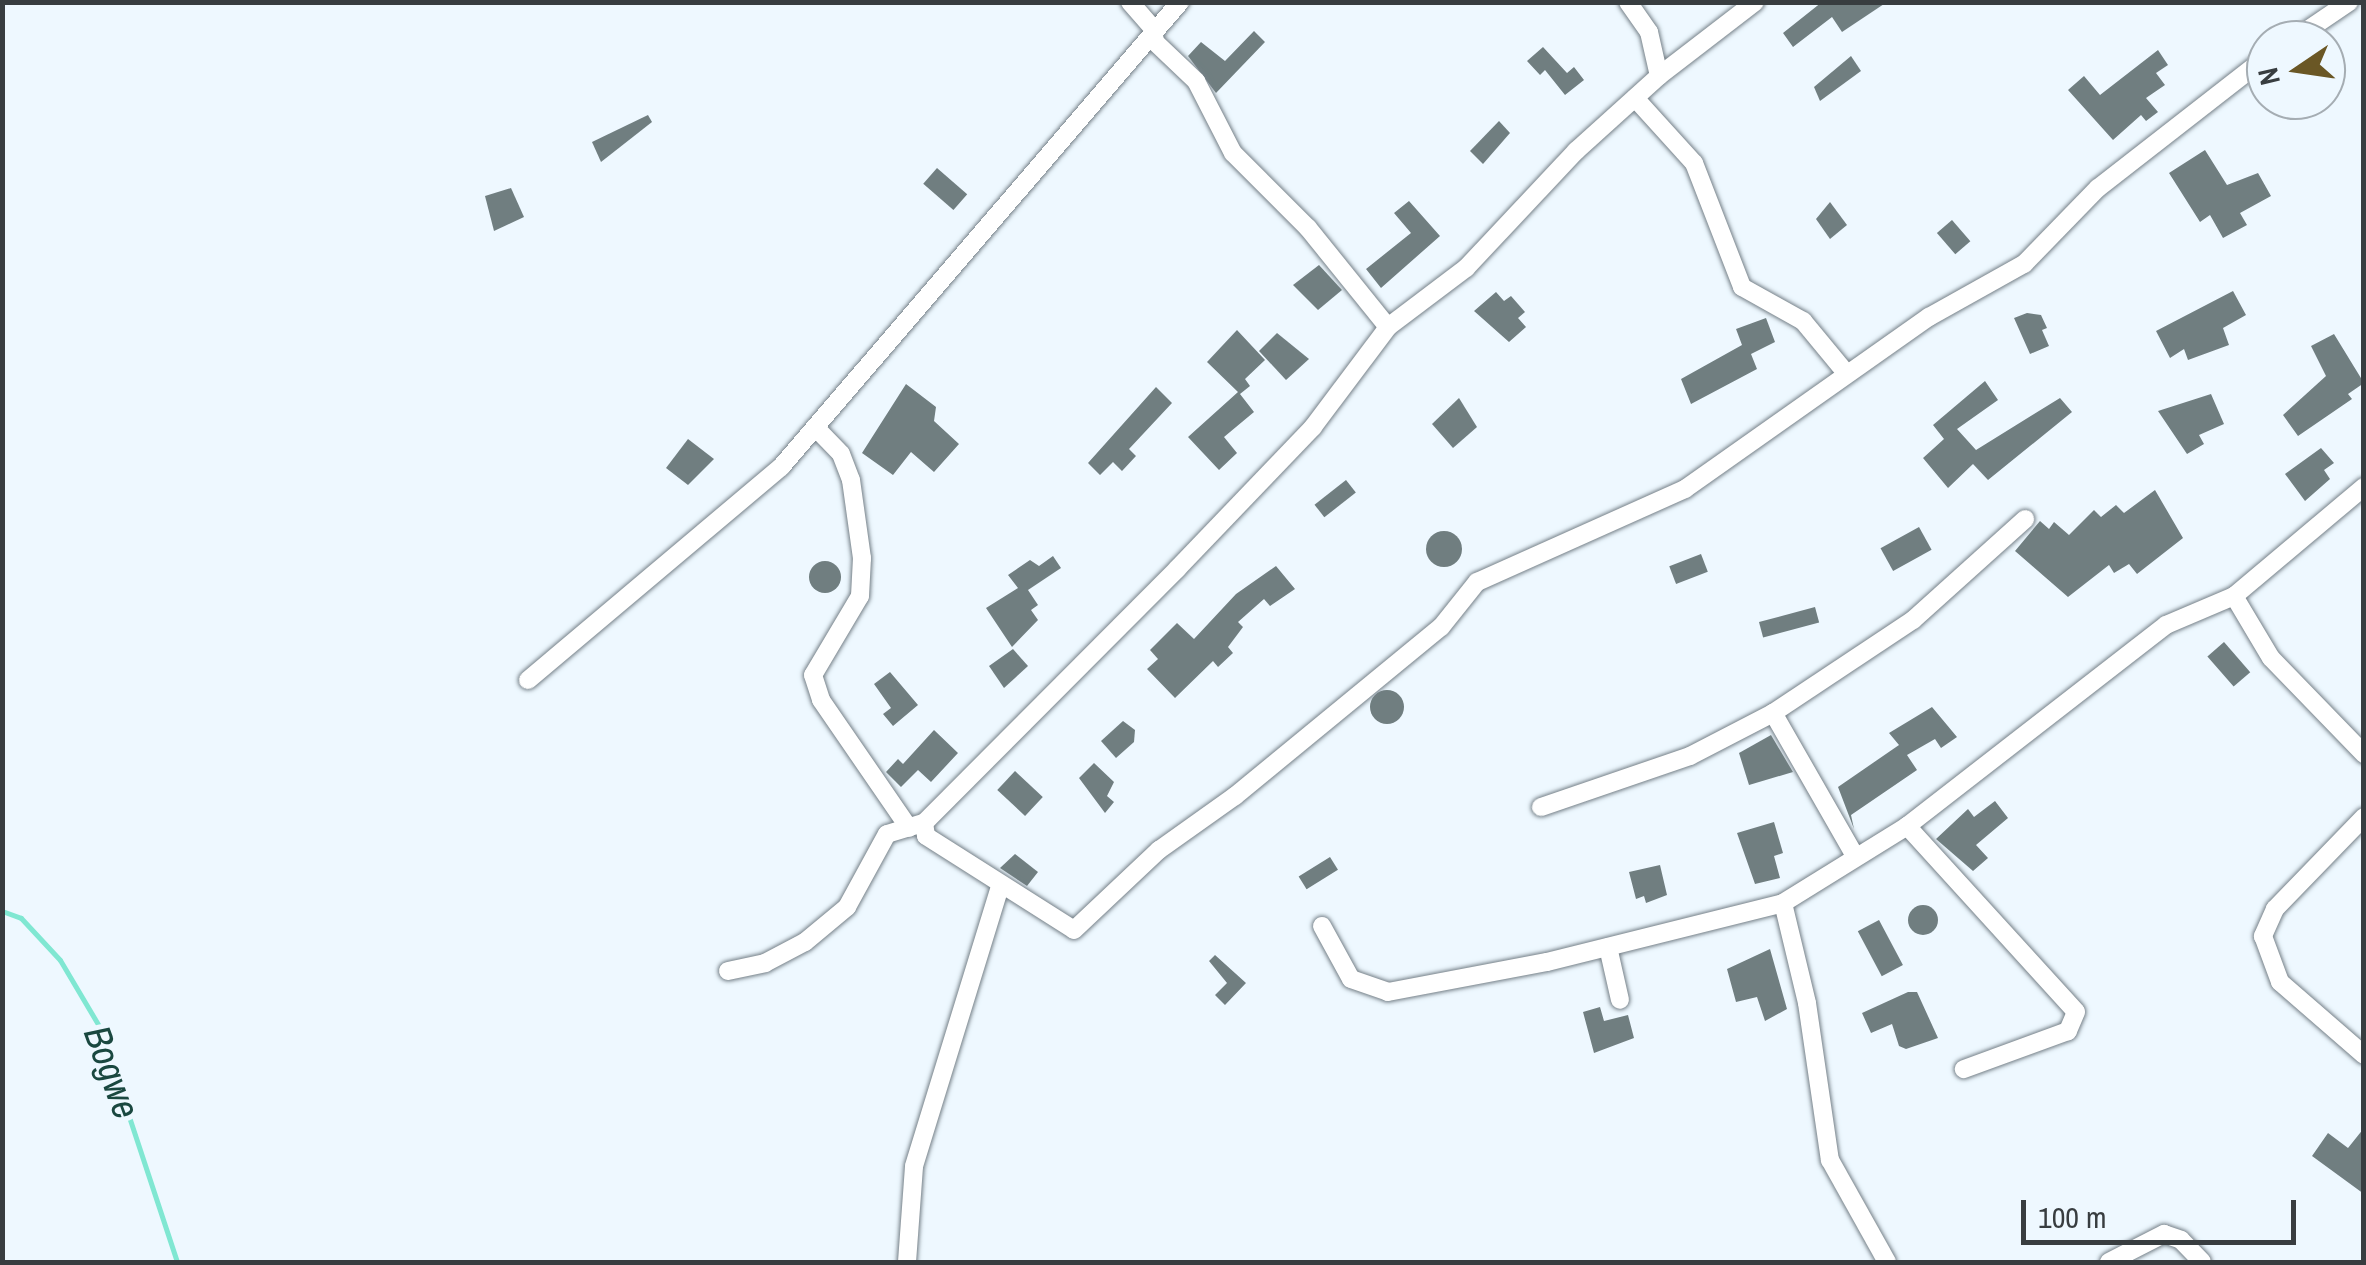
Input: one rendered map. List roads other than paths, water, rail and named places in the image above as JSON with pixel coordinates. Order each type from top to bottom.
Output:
[{"type":"street","points":[[1130,2],[1153,28],[1156,42],[1196,81],[1232,153],[1308,228],[1388,326]]},
{"type":"street","points":[[528,680],[780,467],[1153,28],[1180,2]]},
{"type":"street","points":[[1628,2],[1650,32],[1659,76]]},
{"type":"street","points":[[728,971],[765,963],[805,942],[846,907],[888,834],[917,825],[1313,426],[1388,326],[1466,268],[1635,98],[1755,2]]},
{"type":"street","points":[[2322,20],[2349,2]]},
{"type":"street","points":[[814,427],[841,454],[851,480],[862,558],[860,596],[812,675],[821,700],[926,836],[1074,930],[1158,850],[1235,796],[1304,732],[1441,626],[1477,582],[1685,490],[1846,373],[2024,264],[2098,188],[2246,73]]},
{"type":"street","points":[[1635,98],[1694,163],[1742,287],[1803,321],[1846,373]]},
{"type":"street","points":[[1322,926],[1351,979],[1388,992],[1608,947],[1783,903],[1908,826],[2166,625],[2234,596],[2364,486]]},
{"type":"street","points":[[1540,807],[1690,756],[1773,713],[1913,620],[2025,519]]},
{"type":"street","points":[[2234,596],[2272,658],[2364,754]]},
{"type":"street","points":[[1773,713],[1855,856]]},
{"type":"street","points":[[2364,817],[2274,909],[2262,936],[2280,982],[2364,1054]]},
{"type":"street","points":[[1908,826],[2076,1012],[2068,1030],[1964,1069]]},
{"type":"street","points":[[907,1262],[914,1166],[1001,884]]},
{"type":"street","points":[[1783,903],[1807,1003],[1830,1160],[1887,1262]]},
{"type":"street","points":[[1608,947],[1620,1000]]},
{"type":"street","points":[[2110,1262],[2164,1234],[2181,1240],[2202,1262]]},
{"type":"waterway","name":"Bogwe","points":[[2,911],[21,918],[60,960],[99,1026],[177,1262]]}]
